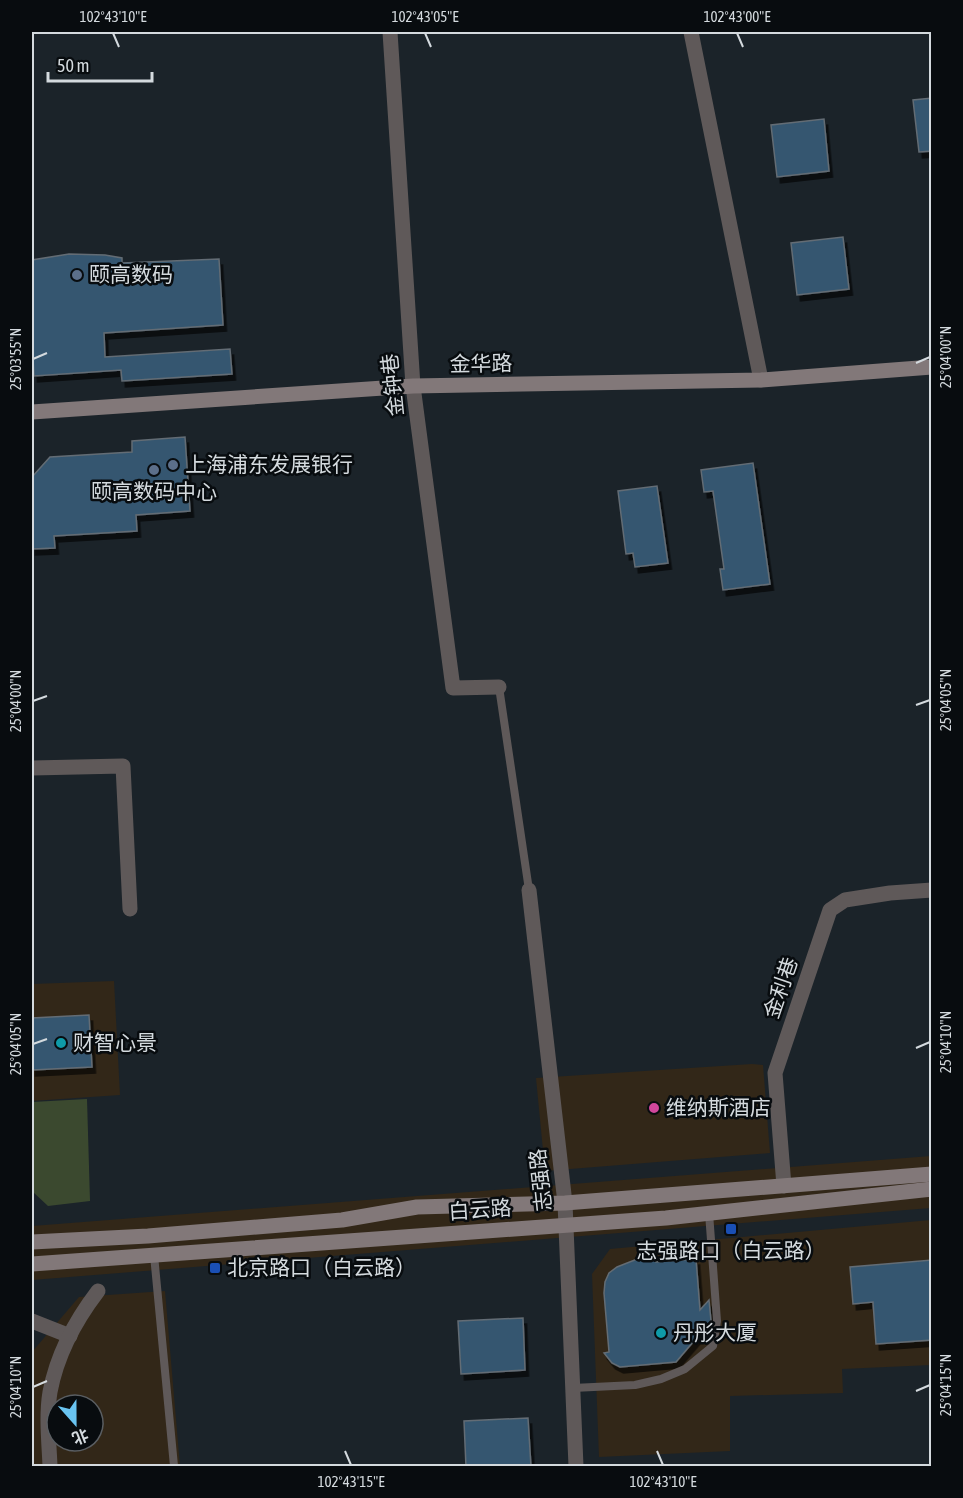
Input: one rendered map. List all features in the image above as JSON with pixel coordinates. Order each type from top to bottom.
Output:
[{"type":"main road","name":"金华路","points":[[32,412],[412,386],[761,380],[932,366]]},
{"type":"main road","name":"白云路","points":[[32,1242],[148,1236],[342,1220],[417,1207],[565,1203],[932,1174]]},
{"type":"main road","name":"白云路","points":[[32,1264],[566,1225],[709,1213],[932,1189]]},
{"type":"street","name":"金钟巷","points":[[390,32],[412,386],[453,688],[499,687]]},
{"type":"street","points":[[691,32],[761,380]]},
{"type":"street","points":[[32,768],[123,766],[130,909]]},
{"type":"street","name":"志强路","points":[[529,890],[565,1203],[576,1467]]},
{"type":"street","name":"金利巷","points":[[784,1186],[775,1073],[830,910],[845,900],[890,893],[932,890]]},
{"type":"street","points":[[50,1467],[48,1422],[50,1393],[58,1360],[82,1312],[98,1292]]},
{"type":"street","points":[[32,1321],[70,1336]]},
{"type":"lane","points":[[499,687],[529,890]]},
{"type":"lane","points":[[573,1388],[635,1385],[661,1379],[685,1369],[713,1346],[717,1321],[709,1213]]},
{"type":"lane","points":[[154,1255],[174,1467]]},
{"type":"shaded area","points":[[114,981],[120,1095],[32,1101],[32,984]]},
{"type":"shaded area","points":[[763,1065],[770,1153],[545,1171],[536,1078]]},
{"type":"shaded area","points":[[931,1156],[931,1208],[32,1280],[32,1226]]},
{"type":"shaded area","points":[[931,1220],[931,1365],[842,1369],[843,1393],[730,1396],[730,1451],[599,1457],[592,1274],[610,1249]]},
{"type":"shaded area","points":[[165,1291],[180,1466],[32,1466],[32,1352],[79,1297]]},
{"type":"green space","points":[[87,1099],[90,1201],[48,1206],[32,1191],[32,1102]]},
{"type":"building","points":[[932,98],[932,151],[919,152],[913,100]]},
{"type":"building","points":[[824,119],[829,171],[777,177],[771,125]]},
{"type":"building","points":[[843,237],[849,289],[797,295],[791,243]]},
{"type":"building","points":[[69,254],[105,255],[122,258],[122,263],[219,259],[223,325],[104,333],[105,357],[230,349],[232,374],[122,381],[121,370],[34,376],[32,260]]},
{"type":"building","points":[[185,437],[190,511],[136,515],[137,531],[54,536],[55,548],[32,549],[32,477],[50,457],[132,452],[132,441]]},
{"type":"building","points":[[753,463],[770,584],[723,590],[720,569],[724,569],[713,491],[704,492],[701,470]]},
{"type":"building","points":[[657,486],[668,563],[635,567],[633,553],[626,554],[618,491]]},
{"type":"building","name":"财智心景","points":[[89,1015],[92,1067],[32,1070],[32,1018]]},
{"type":"building","points":[[655,1252],[656,1262],[696,1259],[700,1310],[709,1300],[711,1321],[676,1362],[620,1367],[612,1363],[604,1353],[609,1352],[605,1282],[609,1273],[617,1267]]},
{"type":"building","points":[[932,1260],[932,1340],[876,1344],[873,1302],[853,1304],[850,1267]]},
{"type":"building","points":[[523,1318],[525,1370],[461,1374],[458,1321]]},
{"type":"building","points":[[528,1418],[531,1467],[466,1467],[464,1421]]},
{"type":"place","name":"颐高数码","points":[[77,275]]},
{"type":"place","name":"上海浦东发展银行","points":[[173,465]]},
{"type":"place","name":"颐高数码中心","points":[[154,470]]},
{"type":"place","name":"财智心景","points":[[61,1043]]},
{"type":"place","name":"维纳斯酒店","points":[[654,1108]]},
{"type":"place","name":"志强路口（白云路）","points":[[731,1229]]},
{"type":"place","name":"北京路口（白云路）","points":[[215,1268]]},
{"type":"place","name":"丹彤大厦","points":[[661,1333]]}]
